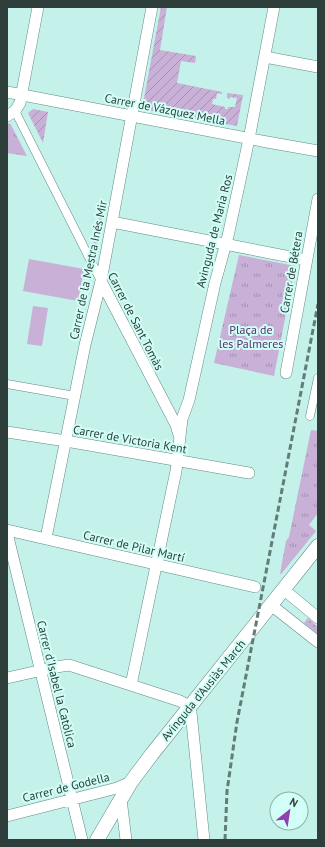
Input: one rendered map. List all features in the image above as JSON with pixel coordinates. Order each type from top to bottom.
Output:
[{"type":"street","points":[[11,114],[20,103],[38,7]]},
{"type":"street","name":"Carrer de la Mestra Inés Mir","points":[[46,538],[85,345],[101,281],[152,7]]},
{"type":"street","name":"Avinguda de Maria Ros","points":[[131,685],[155,564],[176,471],[176,460],[182,419],[189,400],[215,283],[226,245],[249,139],[274,7]]},
{"type":"street","points":[[265,57],[318,67]]},
{"type":"street","name":"Carrer de Vázquez Mella","points":[[7,92],[318,151]]},
{"type":"street","points":[[11,114],[34,98]]},
{"type":"street","name":"Carrer de Sant Tomàs","points":[[11,114],[101,281],[176,425],[179,436]]},
{"type":"street","name":"Carrer de Bétera","points":[[286,373],[318,199]]},
{"type":"street","points":[[112,222],[306,260]]},
{"type":"street","points":[[94,310],[105,304],[114,308]]},
{"type":"street","points":[[310,416],[318,378]]},
{"type":"street","points":[[7,384],[75,396]]},
{"type":"street","points":[[166,407],[176,412],[186,408]]},
{"type":"street","name":"Carrer de Victoria Kent","points":[[7,432],[249,473]]},
{"type":"street","name":"Carrer de Pilar Martí","points":[[7,530],[255,587]]},
{"type":"street","name":"Carrer d'Isabel la Catòlica","points":[[7,533],[82,840]]},
{"type":"street","name":"Avinguda d'Ausiàs March","points":[[97,840],[131,782],[189,706],[318,546]]},
{"type":"street","points":[[283,589],[318,618]]},
{"type":"street","points":[[271,605],[318,642]]},
{"type":"street","points":[[7,678],[62,666],[69,666],[180,701],[189,706],[194,730],[204,840]]},
{"type":"street","name":"Carrer de Godella","points":[[7,816],[117,788],[131,782]]},
{"type":"street","points":[[121,799],[126,840]]},
{"type":"green space","points":[[161,7],[167,7],[160,50],[196,56],[195,63],[181,61],[177,83],[222,92],[222,94],[217,93],[216,99],[213,99],[212,104],[225,107],[225,109],[228,109],[228,107],[235,107],[237,98],[227,98],[227,93],[243,95],[237,126],[142,109]]},
{"type":"green space","points":[[33,109],[48,112],[43,143],[28,113]]},
{"type":"green space","points":[[10,123],[27,156],[7,153],[7,125]]},
{"type":"green space","points":[[99,217],[102,218],[94,254],[91,254]]},
{"type":"green space","name":"Plaça de les Palmeres","points":[[239,255],[295,266],[274,376],[214,363]]},
{"type":"green space","points":[[29,259],[84,269],[78,301],[23,291]]},
{"type":"green space","points":[[33,306],[48,308],[42,346],[27,344]]},
{"type":"green space","points":[[311,430],[318,431],[318,513],[309,525],[316,531],[280,574],[286,541],[289,537]]},
{"type":"green space","points":[[308,618],[318,627],[318,634],[304,623]]},
{"type":"railway","points":[[225,840],[227,791],[237,722],[318,304]]}]
